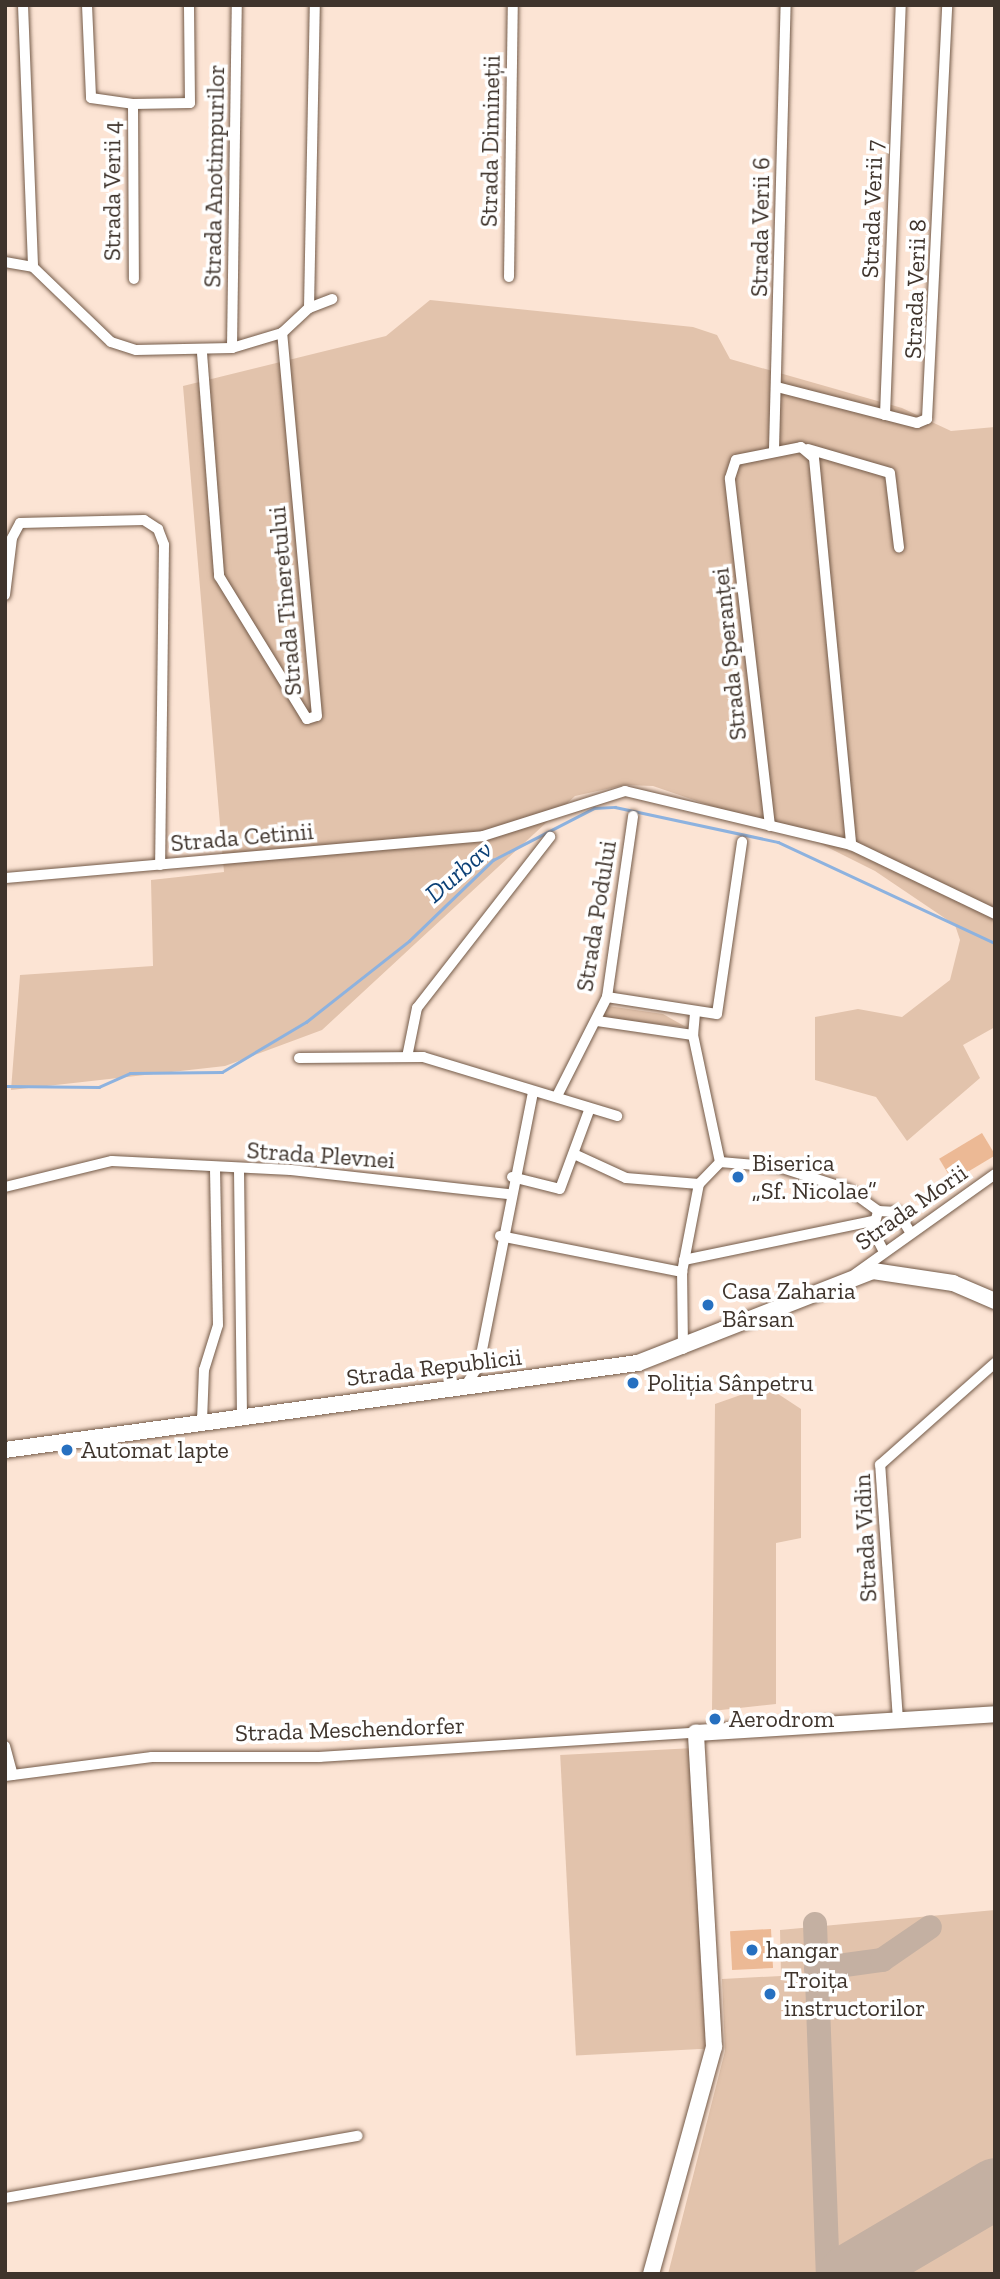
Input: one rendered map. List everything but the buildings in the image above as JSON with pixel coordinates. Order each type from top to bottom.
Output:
[{"type":"main road","name":"Strada Republicii","points":[[5,1450],[242,1415],[617,1367],[683,1349],[853,1275],[877,1259],[953,1283],[995,1301]]},
{"type":"main road","name":"Strada Meschendorfer","points":[[696,1733],[995,1714]]},
{"type":"main road","points":[[651,2274],[714,2047],[696,1733]]},
{"type":"street","points":[[23,5],[33,267]]},
{"type":"street","name":"Strada Verii 4","points":[[87,5],[91,98],[133,104],[190,103],[189,5]]},
{"type":"street","name":"Strada Anotimpurilor","points":[[232,348],[237,5]]},
{"type":"street","points":[[309,308],[315,5]]},
{"type":"street","name":"Strada Dimineții","points":[[509,277],[513,5]]},
{"type":"street","name":"Strada Verii 6","points":[[774,449],[786,5]]},
{"type":"street","name":"Strada Verii 7","points":[[885,415],[901,5]]},
{"type":"street","name":"Strada Verii 8","points":[[777,387],[917,423],[932,405],[947,5]]},
{"type":"street","name":"Strada Verii 4","points":[[133,104],[134,279]]},
{"type":"street","points":[[5,262],[33,267],[111,342],[136,350],[202,353],[232,348],[282,333],[309,308],[332,299]]},
{"type":"street","name":"Strada Tineretului","points":[[202,353],[219,576],[307,719],[317,716],[282,333]]},
{"type":"street","points":[[774,449],[808,449],[890,473],[899,547]]},
{"type":"street","name":"Strada Speranței","points":[[769,826],[730,478],[736,460],[774,449]]},
{"type":"street","points":[[808,449],[851,845]]},
{"type":"street","points":[[5,595],[12,538],[20,523],[144,520],[158,528],[164,544],[160,865]]},
{"type":"street","name":"Strada Cetinii","points":[[5,878],[483,836],[625,791],[851,845],[995,914]]},
{"type":"street","name":"Strada Podului","points":[[558,1096],[607,997],[632,816]]},
{"type":"street","points":[[407,1056],[417,1008],[550,837]]},
{"type":"street","points":[[607,997],[715,1016],[720,1009],[742,842]]},
{"type":"street","points":[[695,1013],[692,1035],[720,1162]]},
{"type":"street","points":[[597,1021],[692,1035]]},
{"type":"street","points":[[299,1058],[407,1056],[463,1066],[533,1093],[558,1096],[618,1116]]},
{"type":"street","points":[[466,1385],[479,1365],[508,1194],[533,1093]]},
{"type":"street","points":[[512,1177],[560,1189],[590,1108]]},
{"type":"street","points":[[574,1154],[626,1178],[699,1184]]},
{"type":"street","points":[[5,1187],[112,1161],[215,1170]]},
{"type":"street","points":[[683,1349],[683,1266],[699,1184],[720,1162]]},
{"type":"street","points":[[720,1162],[779,1167],[848,1189],[876,1216],[877,1259]]},
{"type":"street","name":"Strada Plevnei","points":[[202,1421],[204,1370],[218,1325],[215,1170],[291,1170],[508,1194]]},
{"type":"street","points":[[239,1170],[242,1415]]},
{"type":"street","name":"Strada Morii","points":[[877,1259],[909,1230],[995,1174]]},
{"type":"street","points":[[500,1236],[683,1266],[898,1212],[909,1230]]},
{"type":"street","name":"Strada Vidin","points":[[898,1720],[880,1465],[995,1363]]},
{"type":"street","points":[[479,1365],[490,1382]]},
{"type":"street","name":"Strada Meschendorfer","points":[[9,1775],[152,1756],[320,1757],[696,1733]]},
{"type":"street","points":[[5,1746],[9,1775]]},
{"type":"street","points":[[5,2198],[358,2136]]},
{"type":"shaded area","points":[[430,300],[693,327],[717,335],[730,359],[902,408],[951,431],[995,427],[995,1027],[963,1045],[980,1078],[907,1141],[876,1097],[815,1080],[815,1017],[858,1009],[902,1017],[950,980],[960,940],[955,925],[875,871],[819,843],[653,786],[625,785],[575,796],[322,1030],[225,1066],[11,1090],[20,975],[153,966],[151,880],[224,872],[183,386],[386,336]]},
{"type":"shaded area","points":[[608,1006],[663,1014],[686,1027],[602,1018]]},
{"type":"shaded area","points":[[766,1386],[801,1409],[801,1538],[776,1543],[776,1704],[712,1711],[715,1404]]},
{"type":"shaded area","points":[[694,1748],[710,2049],[576,2056],[560,1755]]},
{"type":"shaded area","points":[[995,1910],[995,2274],[668,2274],[725,2051],[722,1979],[781,1976],[780,1930]]},
{"type":"waterway","name":"Durbav","points":[[5,1086],[99,1087],[130,1073],[222,1072],[306,1022],[409,941],[493,860],[594,808],[615,807],[778,842],[995,943]]},
{"type":"taxiway","points":[[815,1924],[828,2274]]},
{"type":"taxiway","points":[[816,1969],[882,1960],[930,1927]]},
{"type":"runway","points":[[849,2274],[995,2188]]},
{"type":"place","name":"Biserica „Sf. Nicolae”","points":[[738,1177]]},
{"type":"place","name":"Casa Zaharia Bârsan","points":[[708,1305]]},
{"type":"place","name":"Poliția Sânpetru","points":[[633,1383]]},
{"type":"place","name":"Automat lapte","points":[[67,1450]]},
{"type":"place","name":"Aerodrom","points":[[715,1719]]},
{"type":"place","name":"hangar","points":[[752,1950]]},
{"type":"place","name":"Troița instructorilor","points":[[770,1994]]}]
